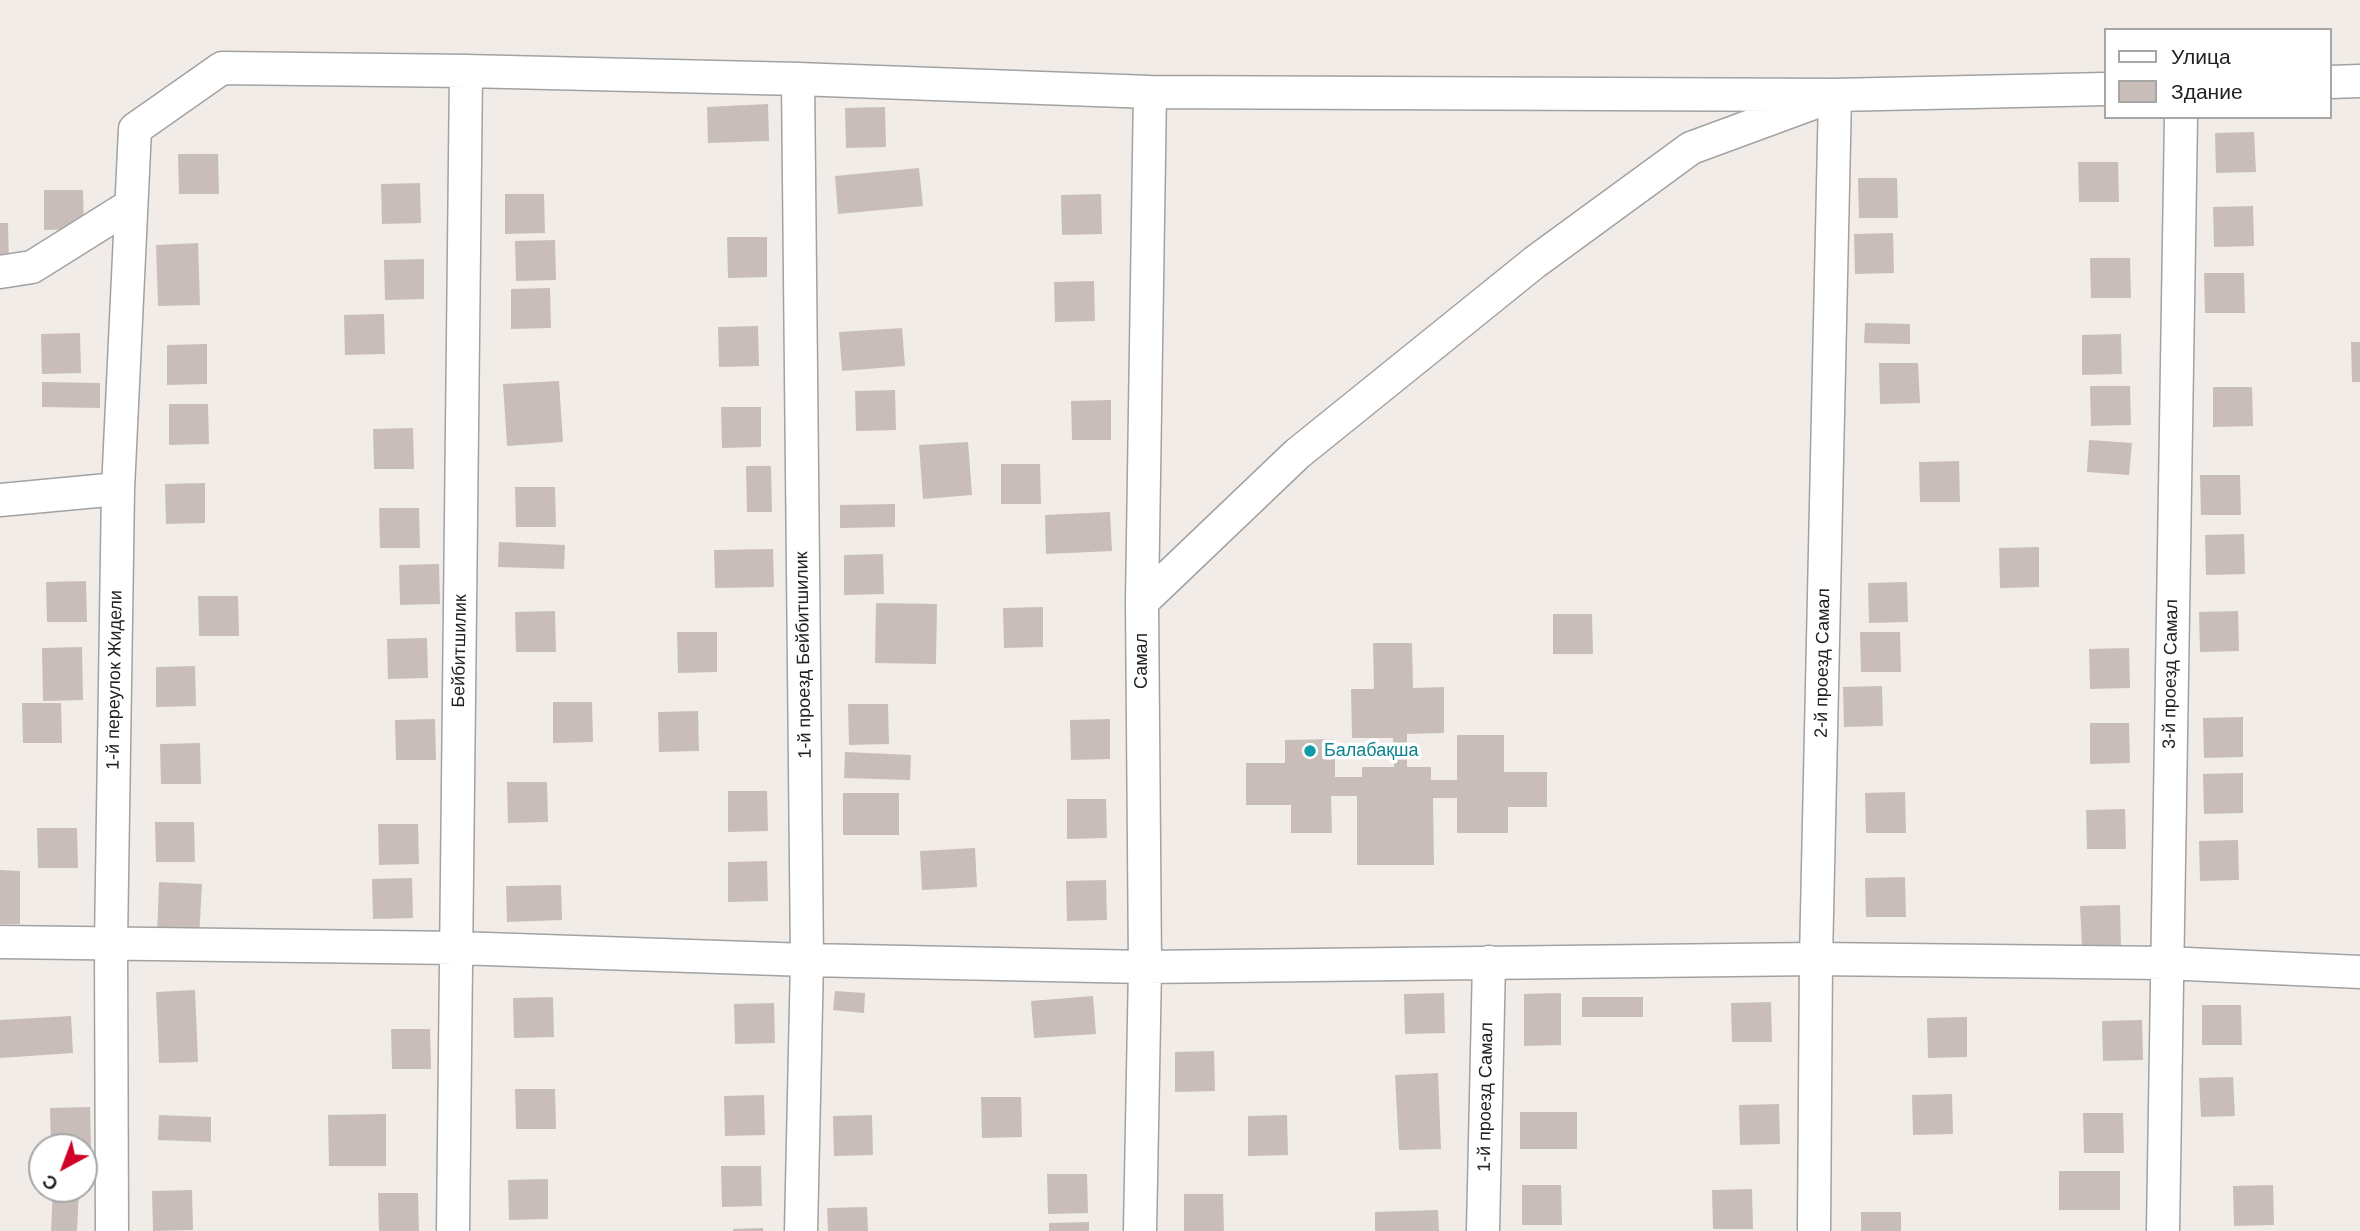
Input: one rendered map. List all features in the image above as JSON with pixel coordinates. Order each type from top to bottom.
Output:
[{"type":"street","name":"1-й переулок Жидели","points":[[112,1231],[111,943],[118,489],[135,129],[222,68],[466,71]]},
{"type":"street","points":[[466,71],[798,79],[1150,92],[1835,95],[2104,89]]},
{"type":"street","name":"Бейбитшилик","points":[[453,1231],[466,71]]},
{"type":"street","name":"1-й проезд Бейбитшилик","points":[[798,79],[807,960],[801,1231]]},
{"type":"street","points":[[2332,82],[2360,81]]},
{"type":"street","name":"Самал","points":[[1140,1231],[1145,967],[1142,602],[1150,92]]},
{"type":"street","points":[[1142,602],[1297,454],[1535,262],[1691,148],[1835,95]]},
{"type":"street","name":"2-й проезд Самал","points":[[1814,1231],[1816,959],[1835,95]]},
{"type":"street","name":"3-й проезд Самал","points":[[2163,1231],[2181,119]]},
{"type":"street","points":[[0,272],[32,267],[131,205]]},
{"type":"street","points":[[0,499],[118,489]]},
{"type":"street","points":[[0,942],[457,948],[807,960],[1145,967],[1816,959],[2166,963],[2360,972]]},
{"type":"street","name":"1-й проезд Самал","points":[[1483,1231],[1489,962]]},
{"type":"building","points":[[768,104],[769,141],[708,143],[707,107]]},
{"type":"building","points":[[885,107],[886,147],[846,148],[845,108]]},
{"type":"building","points":[[2254,132],[2256,172],[2216,173],[2215,133]]},
{"type":"building","points":[[178,154],[218,154],[219,194],[179,194]]},
{"type":"building","points":[[2078,162],[2118,162],[2119,202],[2079,202]]},
{"type":"building","points":[[919,168],[923,206],[838,214],[835,176]]},
{"type":"building","points":[[1858,178],[1897,178],[1898,218],[1859,218]]},
{"type":"building","points":[[420,183],[421,223],[382,224],[381,184]]},
{"type":"building","points":[[44,190],[83,190],[84,229],[44,230]]},
{"type":"building","points":[[505,194],[544,194],[545,233],[505,234]]},
{"type":"building","points":[[1101,194],[1102,234],[1062,235],[1061,195]]},
{"type":"building","points":[[2253,206],[2254,246],[2214,247],[2213,207]]},
{"type":"building","points":[[0,223],[8,223],[9,263],[0,263]]},
{"type":"building","points":[[1893,233],[1894,273],[1855,274],[1854,234]]},
{"type":"building","points":[[727,237],[767,237],[767,277],[728,278]]},
{"type":"building","points":[[555,240],[556,280],[516,281],[515,241]]},
{"type":"building","points":[[198,243],[200,305],[158,306],[156,245]]},
{"type":"building","points":[[2090,258],[2130,258],[2131,298],[2091,298]]},
{"type":"building","points":[[424,259],[424,299],[385,300],[384,260]]},
{"type":"building","points":[[2204,273],[2244,273],[2245,313],[2205,313]]},
{"type":"building","points":[[1094,281],[1095,321],[1055,322],[1054,282]]},
{"type":"building","points":[[550,288],[551,328],[511,329],[511,289]]},
{"type":"building","points":[[384,314],[385,354],[345,355],[344,315]]},
{"type":"building","points":[[1865,323],[1910,324],[1910,344],[1864,343]]},
{"type":"building","points":[[758,326],[759,366],[719,367],[718,327]]},
{"type":"building","points":[[902,328],[905,366],[842,371],[839,332]]},
{"type":"building","points":[[80,333],[81,373],[42,374],[41,334]]},
{"type":"building","points":[[2121,334],[2122,374],[2082,375],[2082,335]]},
{"type":"building","points":[[2351,342],[2360,342],[2360,382],[2352,382]]},
{"type":"building","points":[[207,344],[207,384],[167,385],[167,345]]},
{"type":"building","points":[[1879,363],[1918,363],[1920,403],[1880,404]]},
{"type":"building","points":[[559,381],[563,442],[507,446],[503,384]]},
{"type":"building","points":[[42,382],[100,383],[100,408],[42,407]]},
{"type":"building","points":[[2090,386],[2130,386],[2131,425],[2091,426]]},
{"type":"building","points":[[2213,387],[2252,387],[2253,426],[2213,427]]},
{"type":"building","points":[[895,390],[896,430],[856,431],[855,391]]},
{"type":"building","points":[[1111,400],[1111,440],[1072,440],[1071,401]]},
{"type":"building","points":[[169,404],[208,404],[209,444],[169,445]]},
{"type":"building","points":[[721,407],[761,407],[761,447],[722,448]]},
{"type":"building","points":[[413,428],[414,469],[374,469],[373,429]]},
{"type":"building","points":[[2089,440],[2132,443],[2129,475],[2087,472]]},
{"type":"building","points":[[968,442],[972,495],[923,499],[919,445]]},
{"type":"building","points":[[1959,461],[1960,502],[1920,502],[1919,462]]},
{"type":"building","points":[[1001,464],[1040,464],[1041,504],[1001,504]]},
{"type":"building","points":[[746,466],[771,466],[772,512],[747,512]]},
{"type":"building","points":[[2200,475],[2240,475],[2241,515],[2201,515]]},
{"type":"building","points":[[205,483],[205,523],[166,524],[165,484]]},
{"type":"building","points":[[515,487],[555,487],[556,527],[516,527]]},
{"type":"building","points":[[895,504],[895,527],[840,528],[840,505]]},
{"type":"building","points":[[379,508],[419,508],[420,548],[380,548]]},
{"type":"building","points":[[1110,512],[1112,551],[1046,554],[1045,515]]},
{"type":"building","points":[[2244,534],[2245,574],[2206,575],[2205,535]]},
{"type":"building","points":[[499,542],[565,545],[564,569],[498,567]]},
{"type":"building","points":[[2039,547],[2039,587],[2000,588],[1999,548]]},
{"type":"building","points":[[773,549],[774,587],[715,588],[714,550]]},
{"type":"building","points":[[883,554],[884,594],[844,595],[844,555]]},
{"type":"building","points":[[439,564],[440,604],[400,605],[399,565]]},
{"type":"building","points":[[86,581],[87,622],[47,622],[46,582]]},
{"type":"building","points":[[1907,582],[1908,622],[1869,623],[1868,583]]},
{"type":"building","points":[[198,596],[238,596],[239,636],[199,636]]},
{"type":"building","points":[[876,603],[937,604],[936,664],[875,663]]},
{"type":"building","points":[[1043,607],[1043,647],[1004,648],[1003,608]]},
{"type":"building","points":[[555,611],[556,652],[516,652],[515,612]]},
{"type":"building","points":[[2238,611],[2239,651],[2200,652],[2199,612]]},
{"type":"building","points":[[1553,614],[1592,614],[1593,654],[1553,654]]},
{"type":"building","points":[[677,632],[717,632],[717,672],[678,673]]},
{"type":"building","points":[[1860,632],[1900,632],[1901,672],[1861,672]]},
{"type":"building","points":[[427,638],[428,678],[388,679],[387,639]]},
{"type":"building","name":"Балабақша","points":[[1373,643],[1412,643],[1413,688],[1444,687],[1444,733],[1407,734],[1407,767],[1431,767],[1431,780],[1457,780],[1457,735],[1504,735],[1504,772],[1547,772],[1547,807],[1508,807],[1508,833],[1457,833],[1457,798],[1433,798],[1434,865],[1357,865],[1357,796],[1331,796],[1332,833],[1291,833],[1291,805],[1246,805],[1246,763],[1285,763],[1285,740],[1335,739],[1335,777],[1362,777],[1362,767],[1394,767],[1393,738],[1352,738],[1351,689],[1374,689]]},
{"type":"building","points":[[82,647],[83,700],[43,701],[42,648]]},
{"type":"building","points":[[2129,648],[2130,688],[2090,689],[2089,649]]},
{"type":"building","points":[[195,666],[196,706],[156,707],[156,667]]},
{"type":"building","points":[[1882,686],[1883,726],[1844,727],[1843,687]]},
{"type":"building","points":[[553,702],[592,702],[593,742],[553,743]]},
{"type":"building","points":[[22,703],[61,703],[62,743],[23,743]]},
{"type":"building","points":[[848,704],[888,704],[889,744],[849,745]]},
{"type":"building","points":[[698,711],[699,751],[659,752],[658,712]]},
{"type":"building","points":[[2243,717],[2243,757],[2204,758],[2203,718]]},
{"type":"building","points":[[435,719],[436,760],[396,760],[395,720]]},
{"type":"building","points":[[1110,719],[1110,759],[1071,760],[1070,720]]},
{"type":"building","points":[[2090,723],[2129,723],[2130,763],[2090,764]]},
{"type":"building","points":[[200,743],[201,784],[161,784],[160,744]]},
{"type":"building","points":[[845,752],[911,755],[910,780],[844,778]]},
{"type":"building","points":[[2243,773],[2243,813],[2204,814],[2203,774]]},
{"type":"building","points":[[507,782],[547,782],[548,822],[508,823]]},
{"type":"building","points":[[728,791],[767,791],[768,831],[728,832]]},
{"type":"building","points":[[1905,792],[1906,833],[1866,833],[1865,793]]},
{"type":"building","points":[[843,793],[899,793],[899,835],[843,835]]},
{"type":"building","points":[[1067,799],[1106,799],[1107,838],[1067,839]]},
{"type":"building","points":[[2125,809],[2126,849],[2087,849],[2086,810]]},
{"type":"building","points":[[155,822],[194,822],[195,862],[156,862]]},
{"type":"building","points":[[378,824],[418,824],[419,864],[379,865]]},
{"type":"building","points":[[37,828],[77,828],[78,868],[38,868]]},
{"type":"building","points":[[2238,840],[2239,880],[2200,881],[2199,841]]},
{"type":"building","points":[[975,848],[977,887],[922,890],[920,851]]},
{"type":"building","points":[[767,861],[768,901],[728,902],[728,862]]},
{"type":"building","points":[[0,870],[20,871],[20,924],[0,924]]},
{"type":"building","points":[[1905,877],[1906,917],[1866,917],[1865,878]]},
{"type":"building","points":[[412,878],[413,918],[373,919],[372,879]]},
{"type":"building","points":[[1106,880],[1107,920],[1067,921],[1066,881]]},
{"type":"building","points":[[159,882],[202,884],[199,939],[157,937]]},
{"type":"building","points":[[561,885],[562,920],[507,922],[506,886]]},
{"type":"building","points":[[2120,905],[2121,945],[2082,946],[2080,906]]},
{"type":"building","points":[[195,990],[198,1062],[159,1063],[156,992]]},
{"type":"building","points":[[835,991],[865,993],[864,1013],[833,1010]]},
{"type":"building","points":[[1444,993],[1445,1033],[1405,1034],[1404,994]]},
{"type":"building","points":[[1561,993],[1561,1045],[1524,1046],[1524,994]]},
{"type":"building","points":[[1093,996],[1096,1034],[1034,1038],[1031,1001]]},
{"type":"building","points":[[553,997],[554,1037],[514,1038],[513,998]]},
{"type":"building","points":[[1582,997],[1643,997],[1643,1017],[1582,1017]]},
{"type":"building","points":[[1771,1002],[1772,1042],[1732,1042],[1731,1003]]},
{"type":"building","points":[[774,1003],[775,1043],[735,1044],[734,1004]]},
{"type":"building","points":[[2202,1005],[2241,1005],[2242,1045],[2202,1045]]},
{"type":"building","points":[[71,1016],[73,1053],[0,1058],[0,1020]]},
{"type":"building","points":[[1967,1017],[1967,1057],[1928,1058],[1927,1018]]},
{"type":"building","points":[[2142,1020],[2143,1060],[2103,1061],[2102,1021]]},
{"type":"building","points":[[391,1029],[430,1029],[431,1069],[392,1069]]},
{"type":"building","points":[[1214,1051],[1215,1091],[1175,1092],[1175,1052]]},
{"type":"building","points":[[1438,1073],[1441,1149],[1399,1150],[1395,1075]]},
{"type":"building","points":[[2233,1077],[2235,1116],[2201,1117],[2199,1078]]},
{"type":"building","points":[[515,1089],[555,1089],[556,1129],[516,1129]]},
{"type":"building","points":[[1952,1094],[1953,1134],[1913,1135],[1912,1095]]},
{"type":"building","points":[[764,1095],[765,1135],[725,1136],[724,1096]]},
{"type":"building","points":[[981,1097],[1021,1097],[1022,1137],[982,1138]]},
{"type":"building","points":[[1779,1104],[1780,1144],[1740,1145],[1739,1105]]},
{"type":"building","points":[[90,1107],[91,1133],[51,1133],[50,1108]]},
{"type":"building","points":[[1520,1112],[1577,1112],[1577,1149],[1520,1149]]},
{"type":"building","points":[[2083,1113],[2123,1113],[2124,1153],[2084,1153]]},
{"type":"building","points":[[386,1114],[386,1166],[329,1166],[328,1115]]},
{"type":"building","points":[[159,1115],[211,1117],[211,1142],[158,1140]]},
{"type":"building","points":[[872,1115],[873,1155],[834,1156],[833,1116]]},
{"type":"building","points":[[1287,1115],[1288,1155],[1248,1156],[1248,1116]]},
{"type":"building","points":[[721,1166],[761,1166],[762,1206],[722,1207]]},
{"type":"building","points":[[2059,1171],[2120,1171],[2120,1210],[2059,1210]]},
{"type":"building","points":[[1047,1174],[1087,1174],[1088,1213],[1048,1214]]},
{"type":"building","points":[[548,1179],[548,1219],[509,1220],[508,1180]]},
{"type":"building","points":[[1522,1185],[1561,1185],[1562,1225],[1522,1225]]},
{"type":"building","points":[[2273,1185],[2274,1225],[2234,1226],[2233,1186]]},
{"type":"building","points":[[1752,1189],[1753,1229],[1713,1229],[1712,1190]]},
{"type":"building","points":[[192,1190],[193,1230],[153,1231],[152,1191]]},
{"type":"building","points":[[378,1193],[418,1193],[419,1231],[379,1231]]},
{"type":"building","points":[[1184,1194],[1223,1194],[1224,1231],[1184,1231]]},
{"type":"building","points":[[52,1203],[78,1203],[77,1231],[51,1231]]},
{"type":"building","points":[[867,1207],[868,1231],[828,1231],[827,1208]]},
{"type":"building","points":[[1438,1210],[1439,1231],[1375,1231],[1375,1212]]},
{"type":"building","points":[[1861,1212],[1901,1212],[1901,1231],[1861,1231]]},
{"type":"building","points":[[1089,1222],[1089,1231],[1049,1231],[1049,1223]]},
{"type":"building","points":[[763,1228],[763,1231],[733,1231],[733,1229]]},
{"type":"place","name":"Балабақша","points":[[1310,751]]}]
